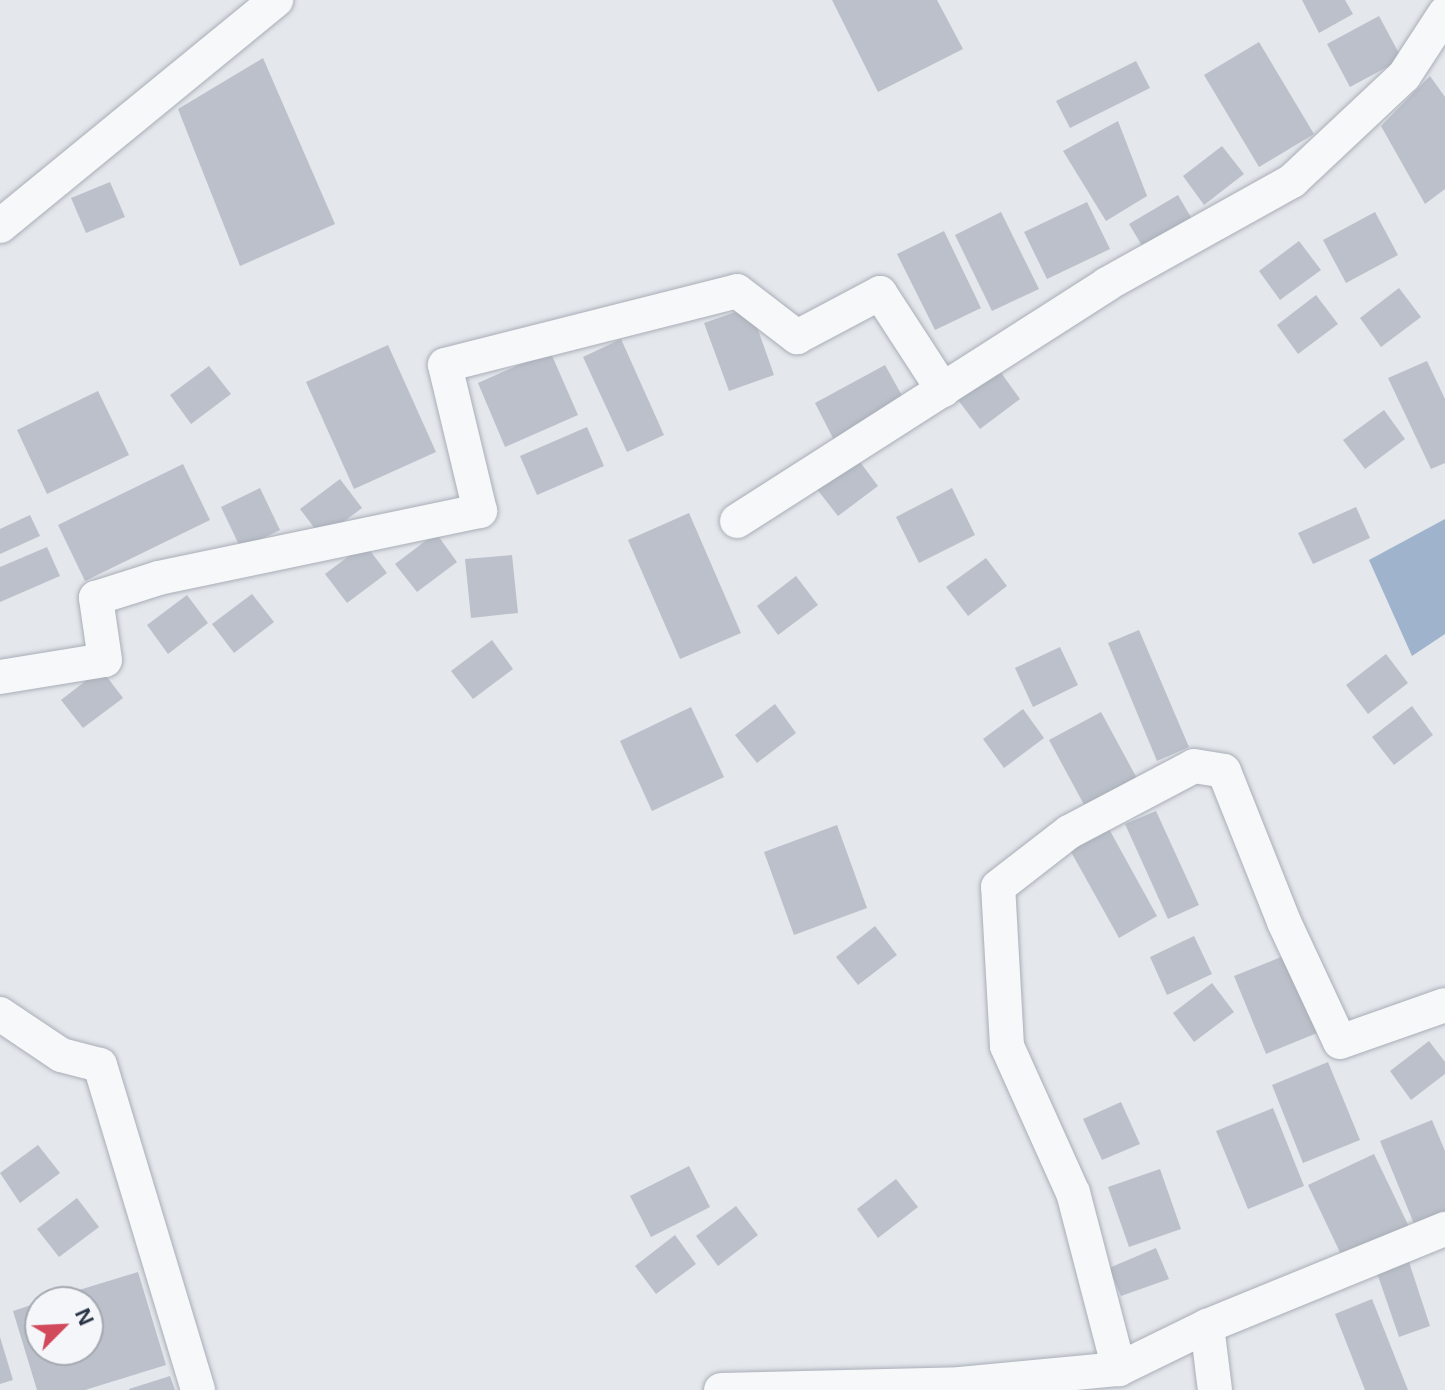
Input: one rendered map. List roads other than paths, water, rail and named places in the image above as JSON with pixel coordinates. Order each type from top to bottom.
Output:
[{"type":"street","points":[[0,226],[276,0]]},
{"type":"street","points":[[737,521],[1107,284],[1292,181],[1404,76],[1445,13]]},
{"type":"street","points":[[0,677],[105,660],[96,598],[159,578],[480,511],[445,365],[737,291],[797,337],[880,293],[943,390]]},
{"type":"street","points":[[1119,1369],[1073,1193],[1007,1046],[998,887],[1069,832],[1194,766],[1224,771],[1284,922],[1340,1042],[1445,1005]]},
{"type":"street","points":[[0,1014],[61,1055],[100,1065],[198,1390]]},
{"type":"street","points":[[721,1390],[960,1384],[1119,1369],[1207,1326],[1445,1229]]},
{"type":"street","points":[[1207,1326],[1215,1390]]},
{"type":"water","points":[[1445,519],[1445,634],[1412,656],[1369,560]]}]
